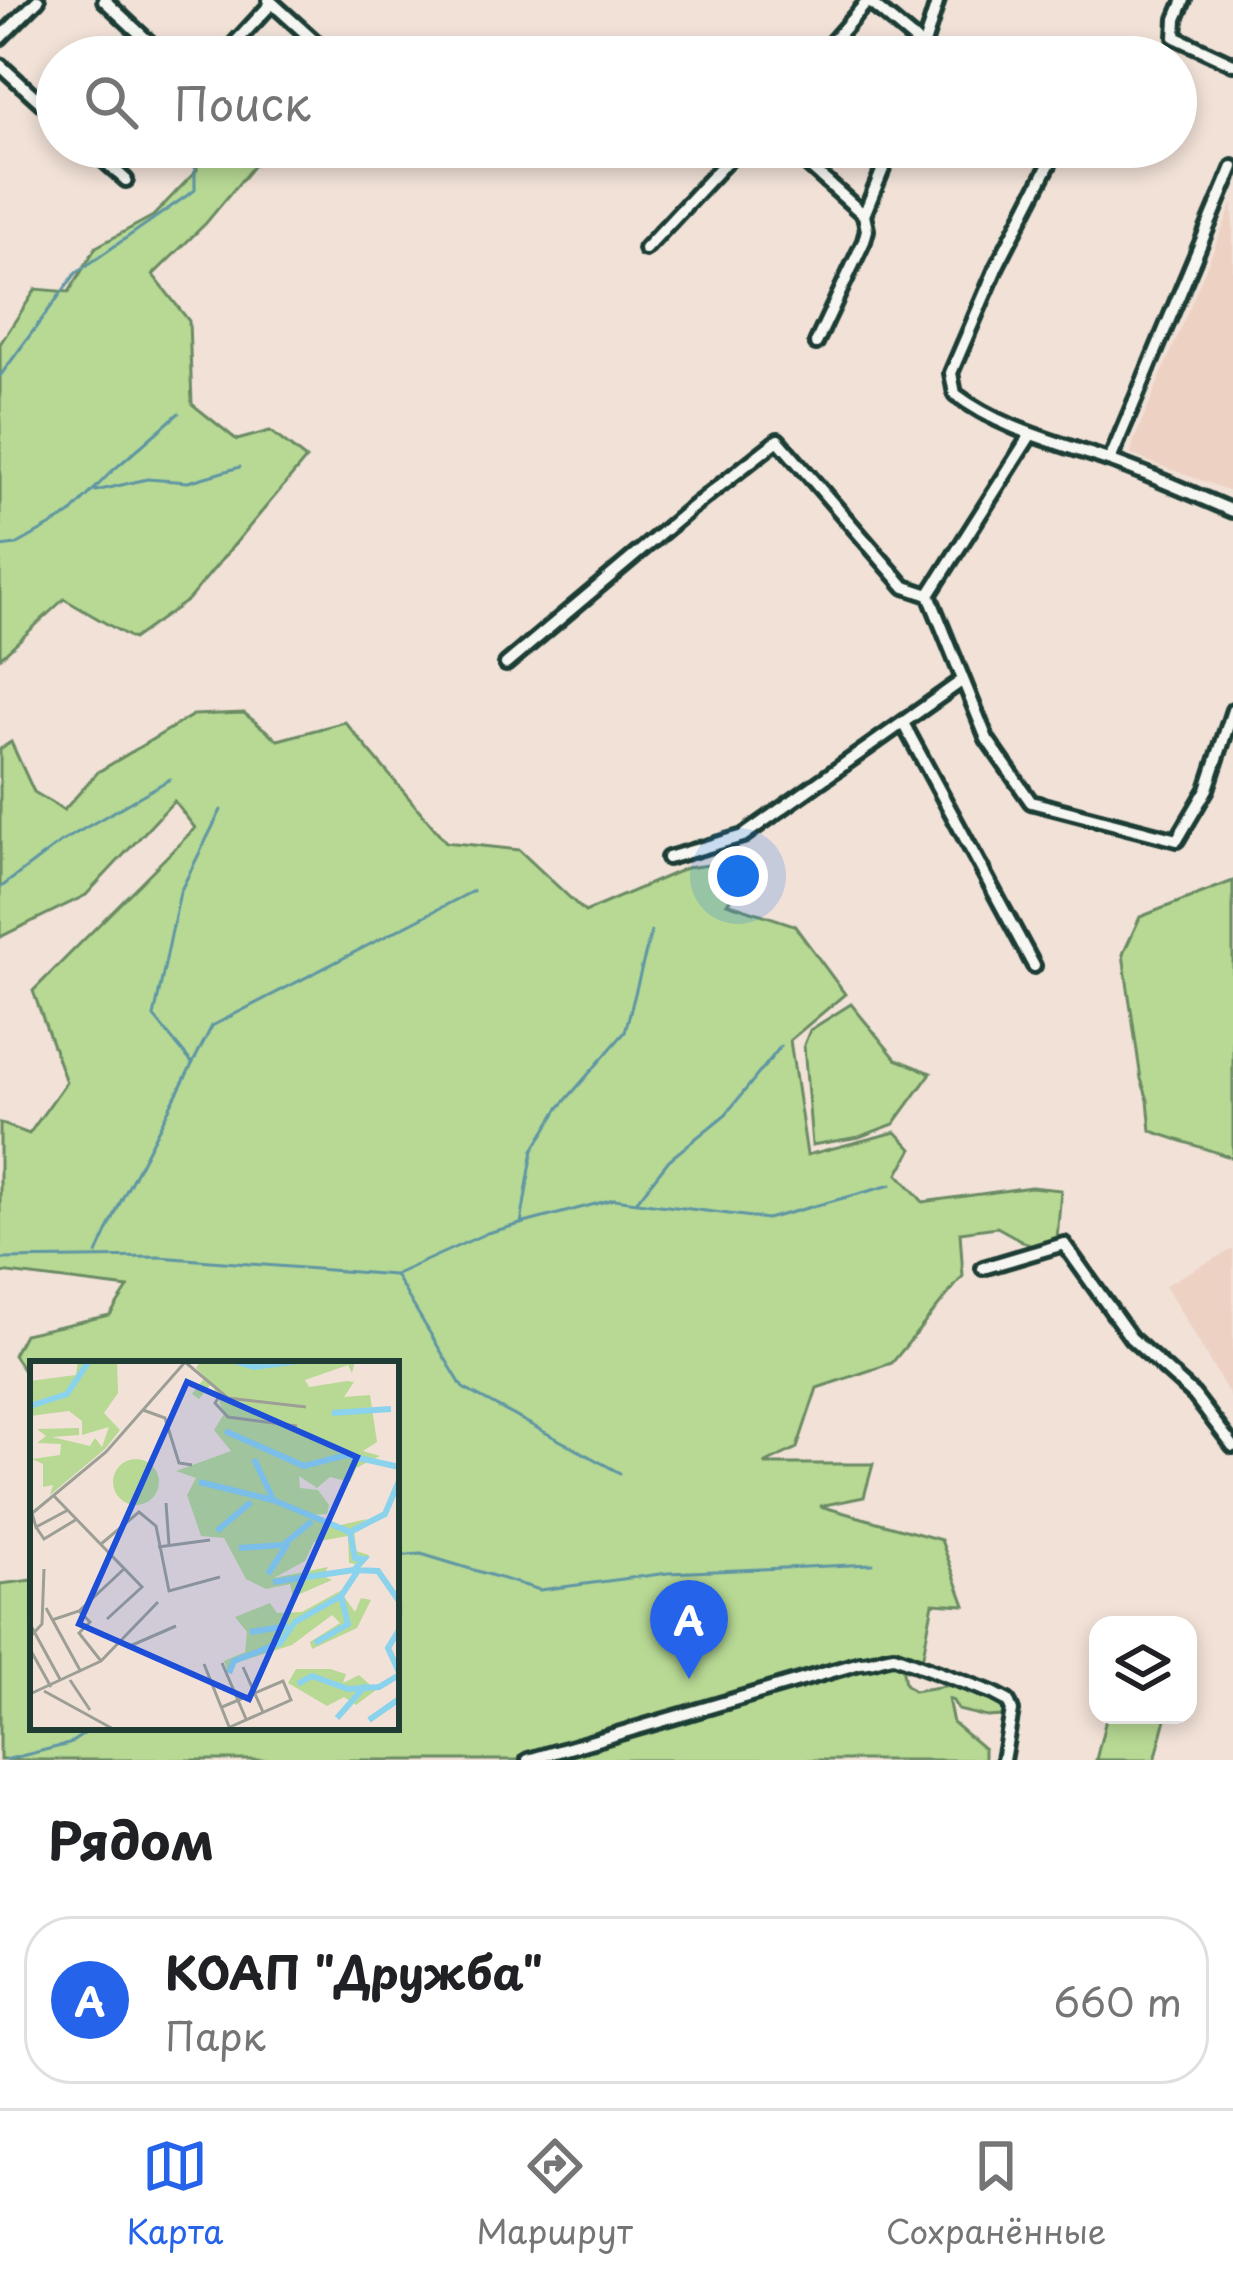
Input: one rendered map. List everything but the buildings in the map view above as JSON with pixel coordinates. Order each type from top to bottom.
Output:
[{"type":"street","points":[[0,38],[38,0]]},
{"type":"street","points":[[104,0],[143,36]]},
{"type":"street","points":[[837,36],[867,0],[905,36]]},
{"type":"street","points":[[927,36],[938,0]]},
{"type":"street","points":[[1175,36],[1184,0]]},
{"type":"street","points":[[241,36],[271,2],[309,36]]},
{"type":"street","points":[[1197,47],[1233,64]]},
{"type":"street","points":[[0,65],[36,98]]},
{"type":"street","points":[[1110,460],[1233,167]]},
{"type":"street","points":[[113,168],[126,180]]},
{"type":"street","points":[[645,249],[720,168]]},
{"type":"street","points":[[811,168],[864,215]]},
{"type":"street","points":[[816,344],[864,242],[864,215],[883,168]]},
{"type":"street","points":[[1047,168],[997,266],[951,373],[955,394],[980,412],[1031,434],[1110,460],[1233,511]]},
{"type":"street","points":[[1031,434],[929,595],[987,739],[1031,802],[1177,840],[1208,789],[1233,710]]},
{"type":"street","points":[[506,664],[778,440],[905,587],[929,595]]},
{"type":"street","points":[[668,858],[742,836],[963,680]]},
{"type":"street","points":[[902,723],[1034,966]]},
{"type":"street","points":[[982,1268],[1064,1244],[1131,1338],[1194,1395],[1233,1446]]},
{"type":"street","points":[[528,1760],[894,1656],[1008,1701],[1012,1711],[1003,1760]]},
{"type":"shaded area","points":[[1233,203],[1233,492],[1131,455]]},
{"type":"shaded area","points":[[1233,1249],[1233,1401],[1165,1285]]},
{"type":"green space","points":[[252,168],[206,223],[153,275],[189,321],[192,404],[237,440],[270,431],[306,459],[188,600],[133,639],[64,599],[0,658],[0,344],[36,289],[69,292],[96,247],[153,216],[197,170]]},
{"type":"green space","points":[[244,713],[278,740],[345,722],[446,842],[519,850],[585,912],[686,868],[732,862],[742,887],[727,903],[794,925],[845,994],[790,1040],[807,1155],[896,1132],[912,1149],[898,1174],[923,1202],[1031,1187],[1061,1190],[1057,1239],[1033,1247],[997,1227],[960,1232],[963,1276],[892,1363],[817,1388],[797,1448],[764,1464],[873,1464],[864,1497],[820,1506],[941,1540],[965,1605],[933,1603],[922,1660],[900,1653],[905,1684],[914,1691],[957,1684],[996,1699],[1004,1707],[1002,1716],[958,1710],[948,1699],[953,1723],[984,1749],[984,1760],[0,1760],[0,1584],[30,1580],[30,1730],[399,1730],[399,1361],[30,1361],[30,1380],[13,1355],[24,1334],[110,1315],[128,1288],[0,1272],[0,1123],[29,1134],[66,1082],[33,991],[195,828],[174,801],[86,895],[0,937],[0,749],[11,742],[34,792],[64,810],[98,772],[193,715]]},
{"type":"green space","points":[[1233,881],[1233,1158],[1151,1131],[1123,954],[1140,917]]},
{"type":"green space","points":[[851,1004],[896,1059],[931,1073],[894,1124],[859,1137],[812,1145],[804,1045],[810,1030]]},
{"type":"green space","points":[[1105,1724],[1165,1724],[1155,1760],[1096,1760]]},
{"type":"waterway","points":[[0,376],[76,273],[195,190],[195,168]]},
{"type":"waterway","points":[[0,547],[16,545],[69,515],[179,413]]},
{"type":"waterway","points":[[96,491],[147,479],[188,482],[240,467]]},
{"type":"waterway","points":[[0,888],[61,842],[170,779]]},
{"type":"waterway","points":[[192,1063],[154,1017],[180,892],[221,810]]},
{"type":"waterway","points":[[97,1254],[212,1026],[473,891]]},
{"type":"waterway","points":[[521,1224],[533,1150],[559,1108],[625,1032],[651,932]]},
{"type":"waterway","points":[[636,1202],[669,1160],[726,1114],[781,1046]]},
{"type":"waterway","points":[[0,1259],[159,1257],[394,1275],[487,1233],[614,1199],[767,1219],[891,1185]]},
{"type":"waterway","points":[[395,1275],[463,1388],[620,1473]]},
{"type":"waterway","points":[[399,1556],[421,1554],[540,1590],[668,1573],[873,1564]]},
{"type":"waterway","points":[[5,1760],[69,1744],[90,1730]]},
{"type":"place","name":"КОАП \"Дружба\"","points":[[689,1679]]}]
